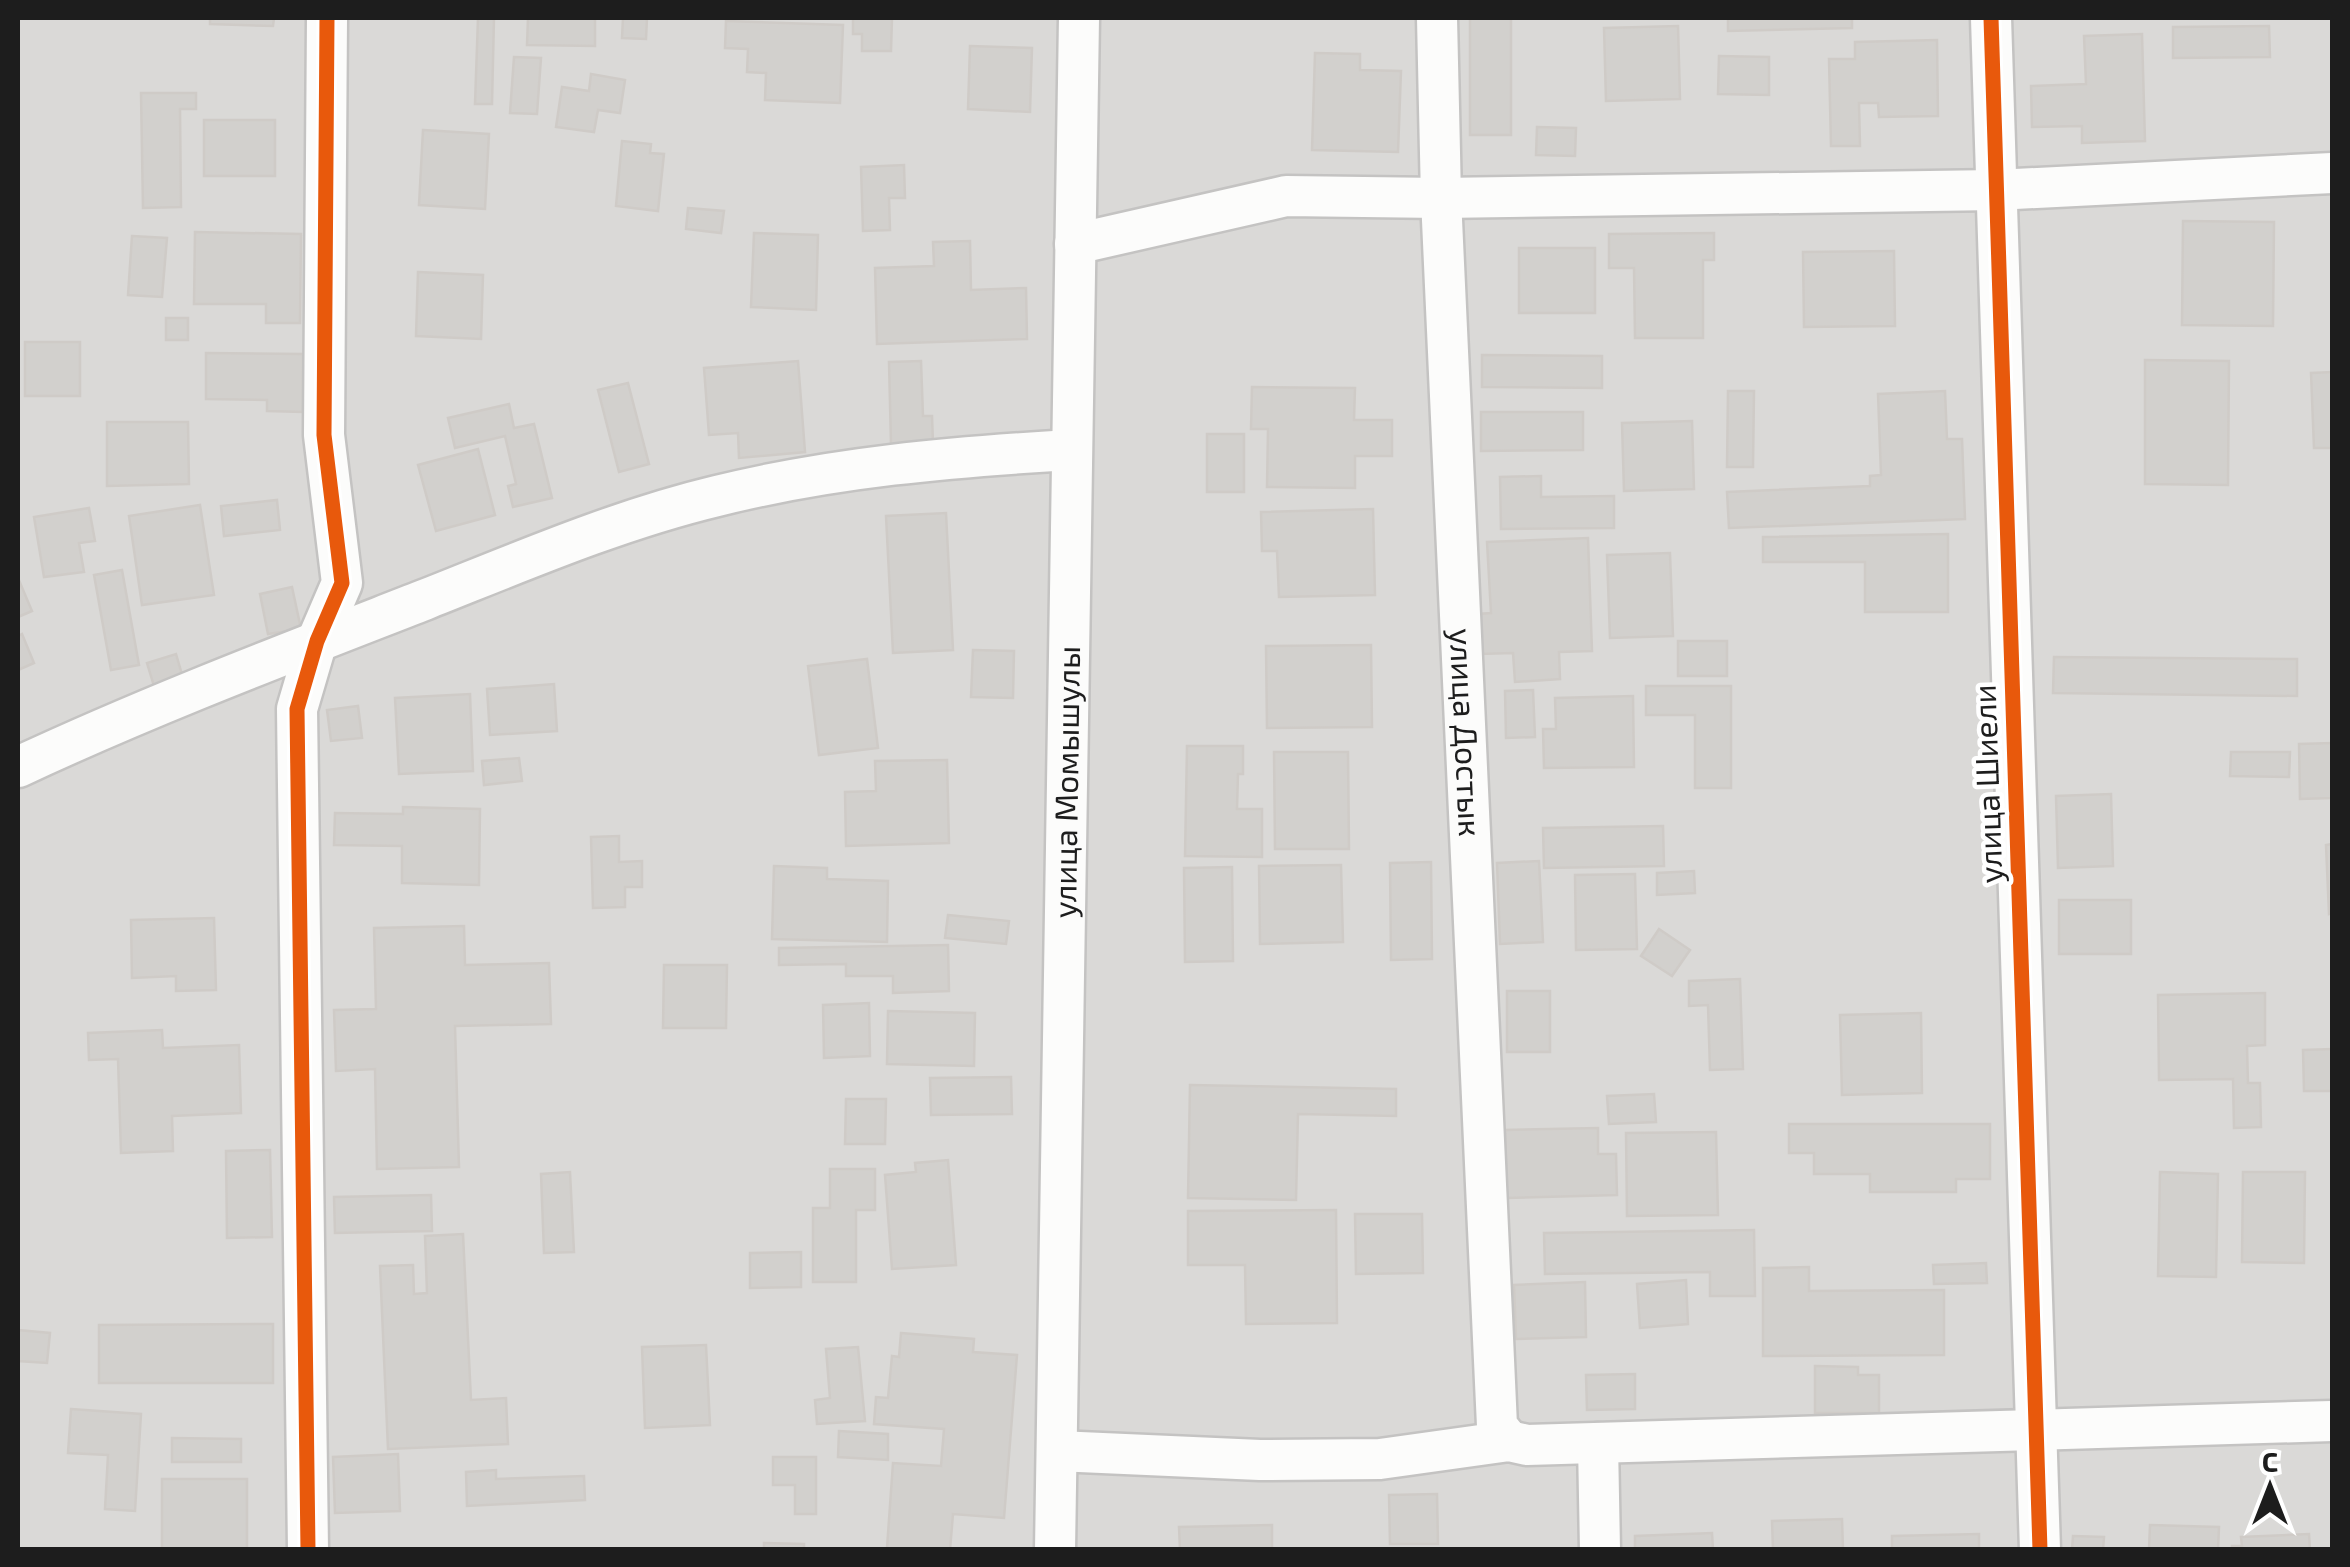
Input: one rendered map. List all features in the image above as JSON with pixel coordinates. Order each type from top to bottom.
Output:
[{"type":"street","points":[[308,1550],[297,709],[317,641],[342,584],[324,435],[327,18]]},
{"type":"street","name":"улица Момышулы","points":[[1054,1550],[1080,18]]},
{"type":"street","name":"улица Достык","points":[[1437,18],[1440,198],[1498,1426],[1510,1442]]},
{"type":"street","name":"улица Шиели","points":[[1991,18],[2040,1550]]},
{"type":"street","points":[[1075,244],[1286,196],[1440,198],[1996,190],[2332,173]]},
{"type":"street","points":[[18,767],[317,641],[589,536],[714,496],[818,474],[947,457],[1070,450]]},
{"type":"street","points":[[1056,1451],[1260,1460],[1380,1459],[1510,1442],[1527,1446],[2332,1421]]},
{"type":"street","points":[[1598,1443],[1600,1550]]},
{"type":"shaded area","points":[[18,18],[2332,18],[2332,1549],[18,1549]]},
{"type":"building","points":[[210,18],[274,18],[273,26],[210,24]]},
{"type":"building","points":[[478,18],[494,18],[492,104],[475,104]]},
{"type":"building","points":[[528,18],[595,18],[595,46],[527,45]]},
{"type":"building","points":[[623,18],[647,18],[646,39],[622,38]]},
{"type":"building","points":[[853,18],[892,18],[891,51],[862,51],[862,34],[853,34]]},
{"type":"building","points":[[1470,18],[1511,18],[1511,135],[1470,135]]},
{"type":"building","points":[[1728,18],[1852,18],[1852,28],[1728,31]]},
{"type":"building","points":[[726,21],[843,25],[840,103],[765,100],[766,73],[747,72],[748,49],[725,48]]},
{"type":"building","points":[[1678,26],[1680,99],[1606,101],[1604,28]]},
{"type":"building","points":[[2269,26],[2270,57],[2173,58],[2173,27]]},
{"type":"building","points":[[2142,34],[2145,141],[2082,143],[2082,126],[2032,127],[2031,86],[2086,84],[2084,36]]},
{"type":"building","points":[[1937,40],[1938,116],[1879,117],[1878,103],[1859,103],[1860,146],[1831,146],[1829,59],[1855,59],[1855,42]]},
{"type":"building","points":[[970,46],[1032,48],[1030,112],[968,109]]},
{"type":"building","points":[[1315,53],[1360,54],[1360,70],[1401,71],[1398,152],[1312,150]]},
{"type":"building","points":[[1719,56],[1769,57],[1769,95],[1718,94]]},
{"type":"building","points":[[514,57],[541,58],[537,114],[510,113]]},
{"type":"building","points":[[591,74],[625,80],[620,113],[598,110],[594,132],[556,127],[562,87],[589,91]]},
{"type":"building","points":[[141,93],[196,93],[196,109],[180,109],[181,207],[143,208]]},
{"type":"building","points":[[204,120],[275,120],[275,176],[204,176]]},
{"type":"building","points":[[1537,127],[1576,128],[1575,156],[1536,155]]},
{"type":"building","points":[[423,130],[489,134],[485,209],[419,205]]},
{"type":"building","points":[[622,141],[651,144],[650,153],[664,154],[658,211],[616,206]]},
{"type":"building","points":[[904,165],[905,198],[889,198],[890,230],[863,231],[861,167]]},
{"type":"building","points":[[688,208],[724,211],[721,233],[686,229]]},
{"type":"building","points":[[2183,221],[2274,222],[2273,326],[2182,325]]},
{"type":"building","points":[[195,232],[301,234],[300,323],[266,323],[266,304],[194,304]]},
{"type":"building","points":[[754,233],[818,235],[816,310],[751,307]]},
{"type":"building","points":[[1714,233],[1714,260],[1703,260],[1703,338],[1635,338],[1634,268],[1609,268],[1609,234]]},
{"type":"building","points":[[132,236],[167,238],[162,297],[128,295]]},
{"type":"building","points":[[970,241],[971,290],[1026,288],[1027,339],[877,344],[875,268],[934,266],[933,242]]},
{"type":"building","points":[[1519,248],[1595,248],[1595,313],[1519,313]]},
{"type":"building","points":[[1894,251],[1895,326],[1804,327],[1803,252]]},
{"type":"building","points":[[418,272],[483,275],[481,339],[416,336]]},
{"type":"building","points":[[166,318],[188,318],[188,340],[166,340]]},
{"type":"building","points":[[25,342],[80,342],[80,396],[25,396]]},
{"type":"building","points":[[206,353],[303,354],[303,412],[267,411],[267,400],[206,399]]},
{"type":"building","points":[[1482,355],[1602,356],[1602,388],[1482,387]]},
{"type":"building","points":[[2145,360],[2229,361],[2228,485],[2145,484]]},
{"type":"building","points":[[798,361],[805,452],[739,458],[738,433],[709,435],[704,368]]},
{"type":"building","points":[[921,361],[923,416],[932,416],[933,443],[891,444],[889,362]]},
{"type":"building","points":[[2332,372],[2332,448],[2314,448],[2311,373]]},
{"type":"building","points":[[628,383],[649,464],[619,472],[598,390]]},
{"type":"building","points":[[1252,387],[1355,388],[1354,420],[1392,420],[1392,456],[1355,456],[1355,488],[1267,487],[1268,429],[1251,429]]},
{"type":"building","points":[[1728,391],[1754,391],[1753,467],[1727,467]]},
{"type":"building","points":[[1945,391],[1947,439],[1962,439],[1965,519],[1729,528],[1727,492],[1870,486],[1870,476],[1881,475],[1878,394]]},
{"type":"building","points":[[509,404],[514,428],[534,424],[552,498],[513,507],[508,486],[516,484],[505,436],[455,448],[448,418]]},
{"type":"building","points":[[1481,412],[1583,412],[1583,450],[1481,451]]},
{"type":"building","points":[[1692,421],[1694,489],[1624,491],[1622,423]]},
{"type":"building","points":[[107,422],[188,422],[189,484],[107,486]]},
{"type":"building","points":[[1207,434],[1244,434],[1244,492],[1207,492]]},
{"type":"building","points":[[478,449],[495,515],[436,531],[418,465]]},
{"type":"building","points":[[1541,476],[1541,497],[1614,496],[1614,528],[1501,529],[1500,477]]},
{"type":"building","points":[[277,500],[280,530],[224,536],[221,506]]},
{"type":"building","points":[[200,505],[214,595],[142,605],[129,516]]},
{"type":"building","points":[[89,508],[95,541],[79,543],[84,572],[44,577],[34,517]]},
{"type":"building","points":[[1373,509],[1375,595],[1279,597],[1277,551],[1262,551],[1261,512]]},
{"type":"building","points":[[946,513],[953,650],[893,653],[886,516]]},
{"type":"building","points":[[1948,534],[1948,612],[1865,612],[1865,562],[1763,562],[1763,537]]},
{"type":"building","points":[[1588,538],[1592,651],[1559,652],[1560,679],[1515,682],[1513,653],[1479,654],[1477,614],[1491,613],[1487,542]]},
{"type":"building","points":[[1670,553],[1673,636],[1610,638],[1607,555]]},
{"type":"building","points":[[122,570],[139,665],[111,670],[94,575]]},
{"type":"building","points":[[18,578],[32,611],[18,617]]},
{"type":"building","points":[[292,587],[301,629],[268,634],[260,594]]},
{"type":"building","points":[[22,634],[34,663],[18,670],[18,636]]},
{"type":"building","points":[[1678,641],[1727,641],[1727,676],[1678,676]]},
{"type":"building","points":[[1371,645],[1372,727],[1267,728],[1266,646]]},
{"type":"building","points":[[973,650],[1014,651],[1013,698],[971,697]]},
{"type":"building","points":[[176,654],[183,678],[154,686],[147,663]]},
{"type":"building","points":[[2054,657],[2297,659],[2297,696],[2053,693]]},
{"type":"building","points":[[867,659],[878,748],[819,755],[808,666]]},
{"type":"building","points":[[554,684],[557,731],[490,735],[487,689]]},
{"type":"building","points":[[1646,686],[1731,686],[1731,788],[1695,788],[1695,715],[1646,715]]},
{"type":"building","points":[[1533,690],[1535,737],[1506,738],[1505,691]]},
{"type":"building","points":[[470,694],[473,771],[399,774],[395,698]]},
{"type":"building","points":[[1633,696],[1634,767],[1544,768],[1543,729],[1556,729],[1555,698]]},
{"type":"building","points":[[358,706],[362,738],[331,741],[327,710]]},
{"type":"building","points":[[2332,743],[2332,798],[2300,799],[2299,744]]},
{"type":"building","points":[[1187,746],[1243,746],[1237,809],[1262,809],[1262,857],[1185,856]]},
{"type":"building","points":[[1274,752],[1348,752],[1349,849],[1275,849]]},
{"type":"building","points":[[2231,752],[2290,752],[2289,777],[2230,776]]},
{"type":"building","points":[[519,758],[522,781],[484,785],[482,761]]},
{"type":"building","points":[[947,760],[949,843],[846,846],[845,792],[876,791],[875,761]]},
{"type":"building","points":[[2111,794],[2113,866],[2058,868],[2056,796]]},
{"type":"building","points":[[403,807],[480,809],[479,885],[402,883],[402,846],[334,845],[335,813],[403,814]]},
{"type":"building","points":[[1663,826],[1664,866],[1544,868],[1543,828]]},
{"type":"building","points":[[619,836],[619,862],[642,861],[642,887],[625,887],[625,907],[593,908],[591,837]]},
{"type":"building","points":[[2332,844],[2332,913],[2329,914],[2326,845]]},
{"type":"building","points":[[1539,861],[1543,942],[1500,944],[1497,863]]},
{"type":"building","points":[[1431,862],[1432,959],[1391,960],[1390,863]]},
{"type":"building","points":[[1341,865],[1343,942],[1260,944],[1259,866]]},
{"type":"building","points":[[774,866],[827,868],[827,879],[888,881],[887,942],[772,939]]},
{"type":"building","points":[[1232,867],[1233,961],[1185,962],[1184,868]]},
{"type":"building","points":[[1694,871],[1695,893],[1657,895],[1657,873]]},
{"type":"building","points":[[1635,874],[1637,949],[1576,950],[1575,875]]},
{"type":"building","points":[[2059,900],[2131,900],[2131,954],[2059,954]]},
{"type":"building","points":[[948,915],[1009,921],[1006,944],[945,938]]},
{"type":"building","points":[[214,918],[216,990],[176,991],[176,976],[132,978],[131,920]]},
{"type":"building","points":[[464,926],[465,965],[549,963],[551,1024],[455,1026],[459,1167],[377,1169],[375,1069],[336,1071],[334,1010],[376,1009],[374,928]]},
{"type":"building","points":[[1659,929],[1690,950],[1672,976],[1641,956]]},
{"type":"building","points":[[948,945],[949,991],[893,993],[893,976],[846,976],[846,964],[779,965],[779,948]]},
{"type":"building","points":[[664,965],[727,965],[726,1028],[663,1028]]},
{"type":"building","points":[[1740,979],[1743,1069],[1710,1070],[1708,1005],[1689,1006],[1689,981]]},
{"type":"building","points":[[1507,991],[1550,991],[1550,1052],[1507,1052]]},
{"type":"building","points":[[2265,993],[2265,1045],[2247,1046],[2248,1083],[2260,1083],[2261,1127],[2234,1128],[2233,1079],[2159,1080],[2158,995]]},
{"type":"building","points":[[869,1003],[870,1056],[824,1058],[823,1005]]},
{"type":"building","points":[[888,1011],[975,1013],[974,1066],[887,1064]]},
{"type":"building","points":[[1921,1013],[1922,1093],[1842,1095],[1840,1015]]},
{"type":"building","points":[[162,1030],[163,1048],[239,1045],[241,1113],[172,1116],[173,1151],[121,1153],[118,1059],[89,1060],[88,1033]]},
{"type":"building","points":[[2332,1049],[2332,1091],[2304,1091],[2303,1050]]},
{"type":"building","points":[[1011,1077],[1012,1114],[931,1115],[930,1078]]},
{"type":"building","points":[[1190,1085],[1396,1089],[1396,1116],[1298,1114],[1296,1200],[1188,1198]]},
{"type":"building","points":[[1654,1094],[1656,1122],[1609,1124],[1607,1096]]},
{"type":"building","points":[[846,1099],[886,1099],[885,1144],[845,1144]]},
{"type":"building","points":[[1789,1124],[1990,1124],[1990,1179],[1956,1179],[1956,1192],[1870,1192],[1870,1174],[1814,1174],[1814,1153],[1789,1153]]},
{"type":"building","points":[[1598,1128],[1598,1154],[1616,1154],[1617,1195],[1507,1198],[1505,1130]]},
{"type":"building","points":[[1716,1132],[1718,1215],[1627,1216],[1626,1133]]},
{"type":"building","points":[[270,1150],[272,1237],[227,1238],[226,1151]]},
{"type":"building","points":[[948,1160],[956,1265],[892,1269],[885,1175],[916,1172],[915,1163]]},
{"type":"building","points":[[830,1169],[875,1169],[875,1210],[856,1210],[856,1282],[813,1282],[813,1208],[830,1208]]},
{"type":"building","points":[[570,1172],[574,1252],[544,1253],[541,1174]]},
{"type":"building","points":[[2160,1172],[2218,1174],[2216,1277],[2158,1276]]},
{"type":"building","points":[[2243,1172],[2305,1172],[2304,1263],[2242,1262]]},
{"type":"building","points":[[431,1195],[432,1231],[335,1233],[334,1197]]},
{"type":"building","points":[[1336,1210],[1337,1323],[1246,1324],[1245,1265],[1188,1265],[1188,1211]]},
{"type":"building","points":[[1355,1214],[1422,1214],[1423,1273],[1356,1274]]},
{"type":"building","points":[[1754,1230],[1755,1296],[1710,1296],[1710,1272],[1545,1274],[1544,1233]]},
{"type":"building","points":[[463,1234],[471,1400],[506,1398],[508,1444],[388,1449],[380,1266],[413,1265],[414,1294],[427,1293],[425,1236]]},
{"type":"building","points":[[801,1252],[801,1287],[750,1288],[750,1253]]},
{"type":"building","points":[[1986,1263],[1987,1283],[1934,1284],[1933,1265]]},
{"type":"building","points":[[1809,1267],[1809,1291],[1944,1290],[1944,1355],[1763,1356],[1763,1268]]},
{"type":"building","points":[[1686,1280],[1688,1324],[1640,1328],[1637,1284]]},
{"type":"building","points":[[1585,1282],[1586,1337],[1516,1339],[1514,1285]]},
{"type":"building","points":[[273,1324],[273,1383],[99,1383],[99,1325]]},
{"type":"building","points":[[18,1330],[50,1333],[47,1363],[18,1361]]},
{"type":"building","points":[[901,1333],[974,1339],[973,1352],[1017,1355],[1004,1518],[953,1514],[950,1550],[887,1548],[893,1463],[941,1466],[944,1429],[874,1424],[876,1397],[888,1398],[892,1356],[899,1357]]},
{"type":"building","points":[[706,1345],[710,1425],[645,1428],[642,1347]]},
{"type":"building","points":[[858,1347],[865,1421],[817,1424],[815,1400],[830,1398],[826,1349]]},
{"type":"building","points":[[1815,1366],[1858,1367],[1858,1375],[1879,1375],[1879,1413],[1815,1413]]},
{"type":"building","points":[[1635,1374],[1635,1409],[1587,1410],[1586,1375]]},
{"type":"building","points":[[71,1409],[141,1414],[135,1511],[105,1509],[108,1455],[68,1453]]},
{"type":"building","points":[[839,1431],[888,1434],[888,1460],[838,1457]]},
{"type":"building","points":[[172,1438],[241,1439],[241,1462],[172,1462]]},
{"type":"building","points":[[398,1454],[400,1511],[335,1513],[333,1457]]},
{"type":"building","points":[[773,1457],[816,1457],[816,1514],[795,1514],[795,1485],[773,1485]]},
{"type":"building","points":[[496,1470],[496,1479],[584,1476],[585,1500],[467,1506],[466,1472]]},
{"type":"building","points":[[162,1479],[247,1479],[247,1550],[162,1550]]},
{"type":"building","points":[[1437,1494],[1438,1544],[1390,1544],[1389,1495]]},
{"type":"building","points":[[1842,1519],[1843,1550],[1773,1550],[1772,1521]]},
{"type":"building","points":[[1272,1525],[1272,1550],[1180,1550],[1179,1527]]},
{"type":"building","points":[[2150,1525],[2219,1527],[2218,1550],[2149,1550]]},
{"type":"building","points":[[1712,1533],[1713,1550],[1635,1550],[1635,1536]]},
{"type":"building","points":[[1979,1534],[1979,1550],[1892,1550],[1892,1536]]},
{"type":"building","points":[[2309,1534],[2310,1550],[2232,1550],[2232,1546],[2242,1546],[2241,1537]]},
{"type":"building","points":[[2073,1536],[2104,1537],[2103,1550],[2072,1550]]},
{"type":"building","points":[[764,1543],[804,1544],[804,1550],[764,1550]]},
{"type":"cycle path","points":[[308,1550],[297,709],[317,641],[342,583],[324,435],[327,18]]},
{"type":"cycle path","points":[[1991,18],[2040,1550]]}]
